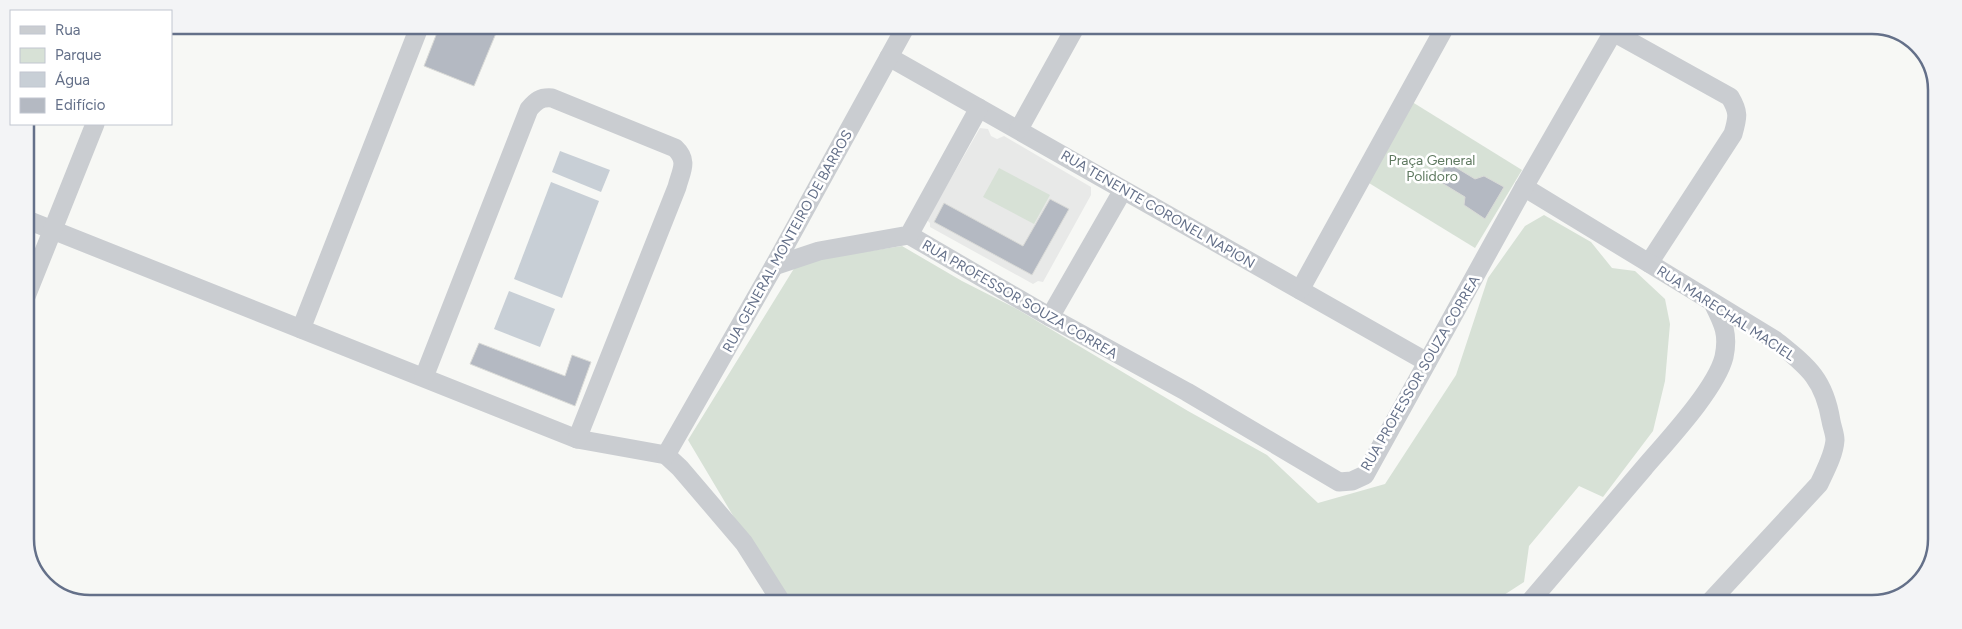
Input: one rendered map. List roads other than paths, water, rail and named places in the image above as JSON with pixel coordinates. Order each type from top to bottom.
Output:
[{"type":"street","points":[[301,329],[416,34]]},
{"type":"street","name":"RUA GENERAL MONTEIRO DE BARROS","points":[[666,455],[774,266],[901,34]]},
{"type":"street","points":[[1019,129],[1072,34]]},
{"type":"street","points":[[1300,290],[1442,34]]},
{"type":"street","name":"RUA PROFESSOR SOUZA CORREA","points":[[909,236],[1050,317],[1187,392],[1339,482],[1352,481],[1365,475],[1524,187],[1613,34]]},
{"type":"street","points":[[1622,34],[1730,97],[1736,108],[1737,120],[1733,134],[1649,263]]},
{"type":"street","name":"RUA TENENTE CORONEL NAPION","points":[[889,56],[1427,362]]},
{"type":"street","points":[[424,377],[529,109],[536,101],[543,97],[552,98],[600,116],[675,148],[681,154],[684,162],[677,187],[577,439]]},
{"type":"street","points":[[774,266],[819,252],[909,236],[979,108]]},
{"type":"street","points":[[34,277],[95,125]]},
{"type":"street","name":"RUA MARECHAL MACIEL","points":[[1524,187],[1775,340],[1804,363],[1818,380],[1829,405],[1835,441],[1819,484],[1716,595]]},
{"type":"street","points":[[1050,317],[1123,190]]},
{"type":"street","points":[[34,222],[577,439],[666,455],[680,468],[744,543],[777,595]]},
{"type":"street","points":[[1536,595],[1680,426],[1714,378],[1724,358],[1727,338],[1724,324],[1713,302]]},
{"type":"water","points":[[560,151],[610,170],[601,192],[552,172]]},
{"type":"water","points":[[551,182],[599,201],[562,298],[514,279]]},
{"type":"water","points":[[509,291],[555,309],[540,347],[494,329]]},
{"type":"park label","name":"Praça General Polidoro","points":[[1432,168]]}]
